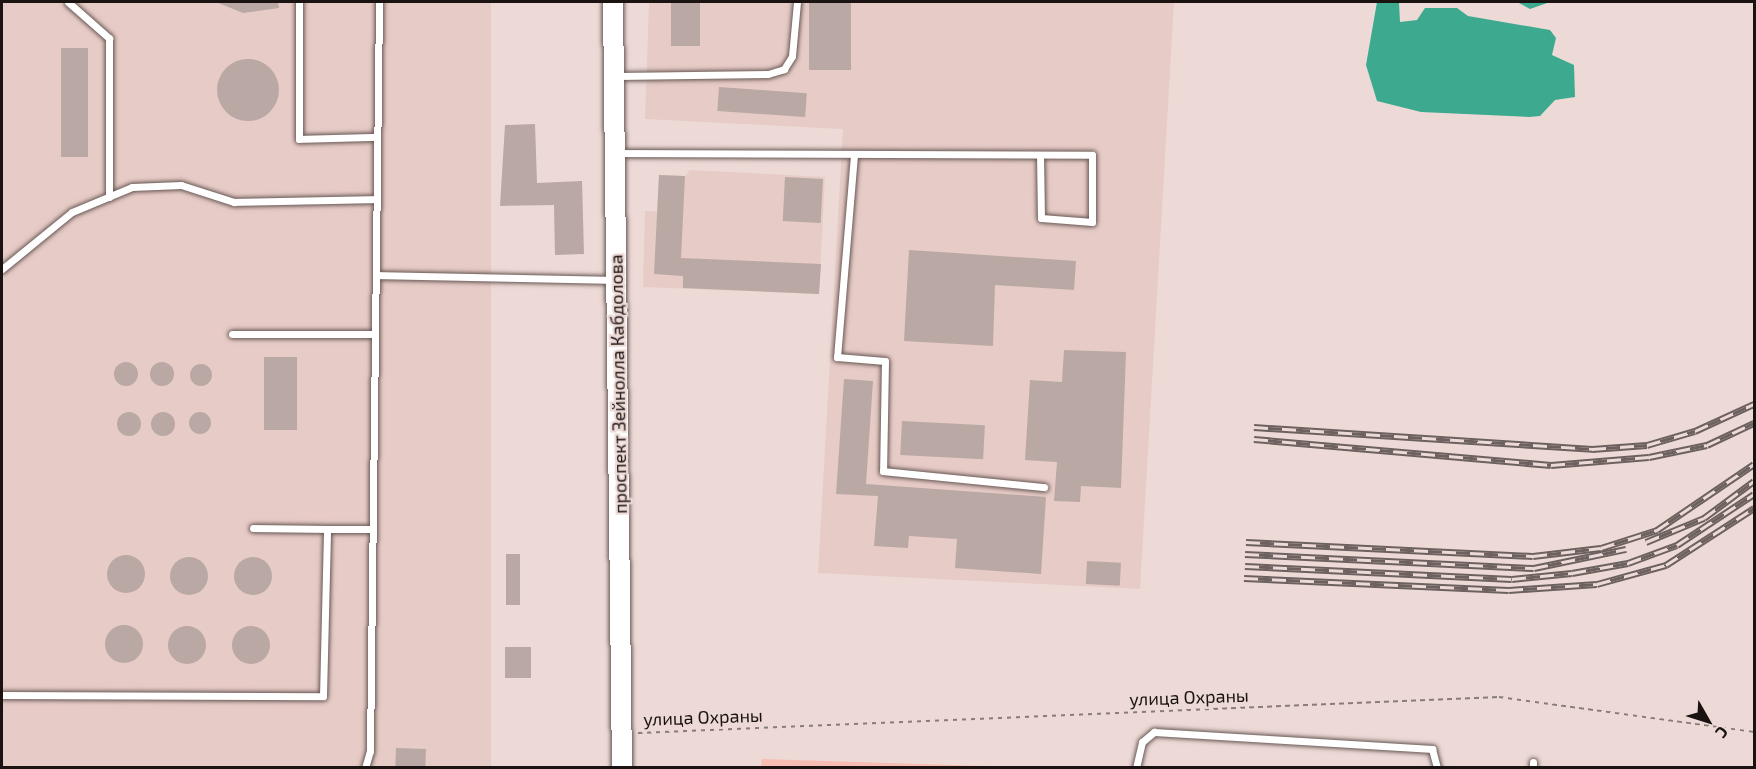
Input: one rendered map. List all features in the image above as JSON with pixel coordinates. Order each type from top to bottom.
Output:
[{"type":"main road","name":"проспект Зейнолла Кабдолова","points":[[613,2],[622,768]]},
{"type":"lane","points":[[68,2],[109,38],[109,197]]},
{"type":"lane","points":[[299,2],[299,139],[377,137]]},
{"type":"lane","points":[[365,768],[373,530],[379,2]]},
{"type":"lane","points":[[613,76],[768,74],[784,69],[792,56],[797,2]]},
{"type":"lane","points":[[615,153],[1092,155],[1092,222],[1041,218],[1040,155]]},
{"type":"lane","points":[[854,155],[837,357],[885,361],[883,471],[1044,487]]},
{"type":"lane","points":[[2,269],[72,212],[132,187],[181,185],[234,201],[377,199]]},
{"type":"lane","points":[[376,275],[616,280]]},
{"type":"lane","points":[[232,334],[375,334]]},
{"type":"lane","points":[[253,528],[373,530]]},
{"type":"lane","points":[[2,695],[323,696],[327,529]]},
{"type":"lane","points":[[1136,768],[1142,742],[1154,732],[1432,749],[1437,768]]},
{"type":"path","name":"улица Охраны","points":[[622,734],[1499,698],[1755,732]]},
{"type":"shaded area","points":[[2,2],[491,2],[491,767],[2,767]]},
{"type":"shaded area","points":[[649,2],[1174,2],[1140,589],[818,573],[843,129],[645,119]]},
{"type":"shaded area","points":[[1377,2],[1399,2],[1400,22],[1417,20],[1425,8],[1457,8],[1468,16],[1550,30],[1556,38],[1552,55],[1574,65],[1575,97],[1555,100],[1540,116],[1529,117],[1421,112],[1377,101],[1366,65]]},
{"type":"shaded area","points":[[1517,2],[1550,2],[1530,9]]},
{"type":"shaded area","points":[[690,170],[825,177],[819,294],[643,287],[645,211],[657,211],[659,175],[685,176]]},
{"type":"shaded area","points":[[762,759],[1020,767],[761,767]]},
{"type":"building","points":[[216,2],[278,2],[279,8],[243,13]]},
{"type":"building","points":[[671,2],[700,2],[700,46],[671,46]]},
{"type":"building","points":[[809,2],[851,2],[851,70],[809,70]]},
{"type":"building","points":[[61,48],[88,48],[88,157],[61,157]]},
{"type":"building","points":[[248,59],[265,64],[270,68],[274,73],[279,90],[274,107],[270,112],[265,116],[248,121],[231,116],[226,112],[222,107],[217,90],[222,73],[226,68],[231,64]]},
{"type":"building","points":[[719,87],[807,93],[805,117],[717,111]]},
{"type":"building","points":[[535,124],[537,183],[582,181],[584,254],[555,255],[554,205],[500,206],[505,125]]},
{"type":"building","points":[[659,175],[685,176],[681,258],[821,264],[819,294],[683,288],[683,276],[654,274]]},
{"type":"building","points":[[785,177],[823,179],[821,223],[783,221]]},
{"type":"building","points":[[909,250],[1076,261],[1074,290],[995,285],[993,346],[904,341]]},
{"type":"building","points":[[1064,350],[1126,352],[1121,488],[1081,486],[1080,502],[1054,501],[1057,462],[1025,460],[1030,380],[1062,382]]},
{"type":"building","points":[[264,357],[297,357],[297,430],[264,430]]},
{"type":"building","points":[[126,362],[134,366],[138,374],[134,382],[126,386],[118,382],[114,374],[118,366]]},
{"type":"building","points":[[162,362],[170,366],[174,374],[170,382],[162,386],[154,382],[150,374],[154,366]]},
{"type":"building","points":[[197,364],[205,364],[212,371],[212,379],[205,386],[197,386],[190,379],[190,371]]},
{"type":"building","points":[[844,379],[873,381],[866,484],[1046,497],[1041,574],[955,568],[957,539],[909,536],[908,548],[874,546],[878,496],[836,494]]},
{"type":"building","points":[[129,412],[137,416],[141,424],[137,432],[129,436],[121,432],[117,424],[121,416]]},
{"type":"building","points":[[163,412],[171,416],[175,424],[171,432],[163,436],[155,432],[151,424],[155,416]]},
{"type":"building","points":[[196,412],[204,412],[211,419],[211,427],[204,434],[196,434],[189,427],[189,419]]},
{"type":"building","points":[[902,421],[985,425],[983,459],[900,455]]},
{"type":"building","points":[[506,554],[520,554],[520,605],[506,605]]},
{"type":"building","points":[[126,555],[140,560],[145,574],[140,588],[126,593],[112,588],[107,574],[112,560]]},
{"type":"building","points":[[189,557],[203,562],[208,576],[203,590],[189,595],[175,590],[170,576],[175,562]]},
{"type":"building","points":[[253,557],[267,562],[272,576],[267,590],[253,595],[239,590],[234,576],[239,562]]},
{"type":"building","points":[[1087,561],[1121,563],[1120,586],[1086,584]]},
{"type":"building","points":[[124,625],[138,630],[143,644],[138,658],[124,663],[110,658],[105,644],[110,630]]},
{"type":"building","points":[[187,626],[201,631],[206,645],[201,659],[187,664],[173,659],[168,645],[173,631]]},
{"type":"building","points":[[251,626],[265,631],[270,645],[265,659],[251,664],[237,659],[232,645],[237,631]]},
{"type":"building","points":[[505,647],[531,647],[531,678],[505,678]]},
{"type":"building","points":[[396,748],[426,749],[425,767],[395,766]]},
{"type":"railway","points":[[1254,427],[1592,449],[1647,445],[1695,431],[1754,404]]},
{"type":"railway","points":[[1254,439],[1551,465],[1649,457],[1707,445],[1754,423]]},
{"type":"railway","points":[[1246,542],[1533,556],[1601,548],[1657,530],[1754,464]]},
{"type":"railway","points":[[1646,542],[1704,518],[1754,481]]},
{"type":"railway","points":[[1245,566],[1512,579],[1572,573],[1628,563],[1677,545],[1754,494]]},
{"type":"railway","points":[[1244,578],[1509,590],[1597,584],[1666,565],[1754,508]]},
{"type":"railway","points":[[1245,554],[1534,568],[1626,549]]}]
